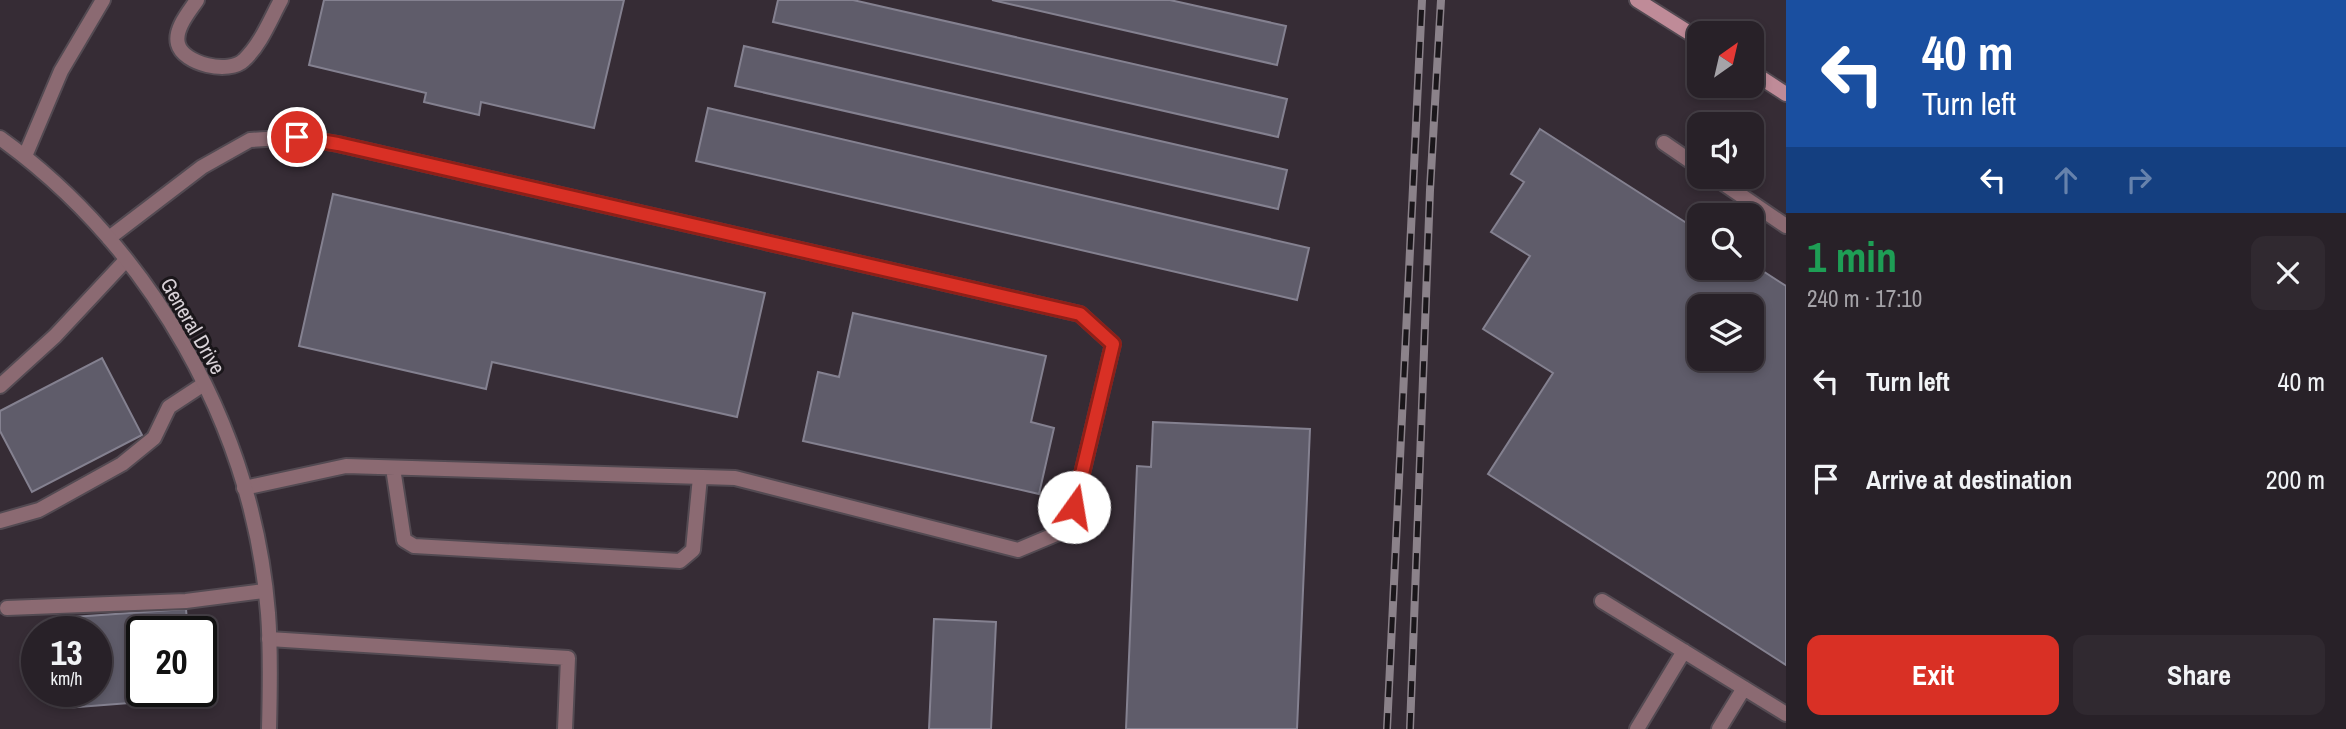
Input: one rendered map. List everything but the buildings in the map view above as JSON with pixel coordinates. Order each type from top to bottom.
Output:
[{"type":"main road","points":[[1637,0],[1687,31]]},
{"type":"main road","points":[[1764,80],[1786,94]]},
{"type":"street","points":[[25,156],[61,71],[103,0]]},
{"type":"street","points":[[197,0],[179,29],[177,43],[182,53],[223,69],[242,63],[258,43],[281,0]]},
{"type":"street","points":[[109,238],[202,167],[250,140],[297,137],[338,144],[1080,314],[1113,344],[1074,507],[1060,532],[1018,550],[735,478],[346,466],[244,488]]},
{"type":"street","name":"General Drive","points":[[0,138],[65,191],[126,260],[171,323],[225,430],[256,536],[269,639],[269,729]]},
{"type":"street","points":[[1664,144],[1687,159]]},
{"type":"street","points":[[1732,189],[1786,226]]},
{"type":"street","points":[[0,386],[55,336],[126,260]]},
{"type":"street","points":[[0,521],[39,510],[122,464],[154,438],[169,407],[204,384]]},
{"type":"street","points":[[393,468],[404,540],[414,546],[680,561],[693,550],[700,477]]},
{"type":"street","points":[[7,608],[186,601],[264,591]]},
{"type":"street","points":[[1602,601],[1786,714]]},
{"type":"street","points":[[269,639],[568,658],[565,729]]},
{"type":"street","points":[[1637,729],[1684,651]]},
{"type":"street","points":[[1719,729],[1744,688]]},
{"type":"railway","points":[[1387,729],[1422,0]]},
{"type":"railway","points":[[1410,729],[1430,190],[1441,0]]},
{"type":"route","points":[[297,137],[338,144],[1080,314],[1113,344],[1074,507]]}]
